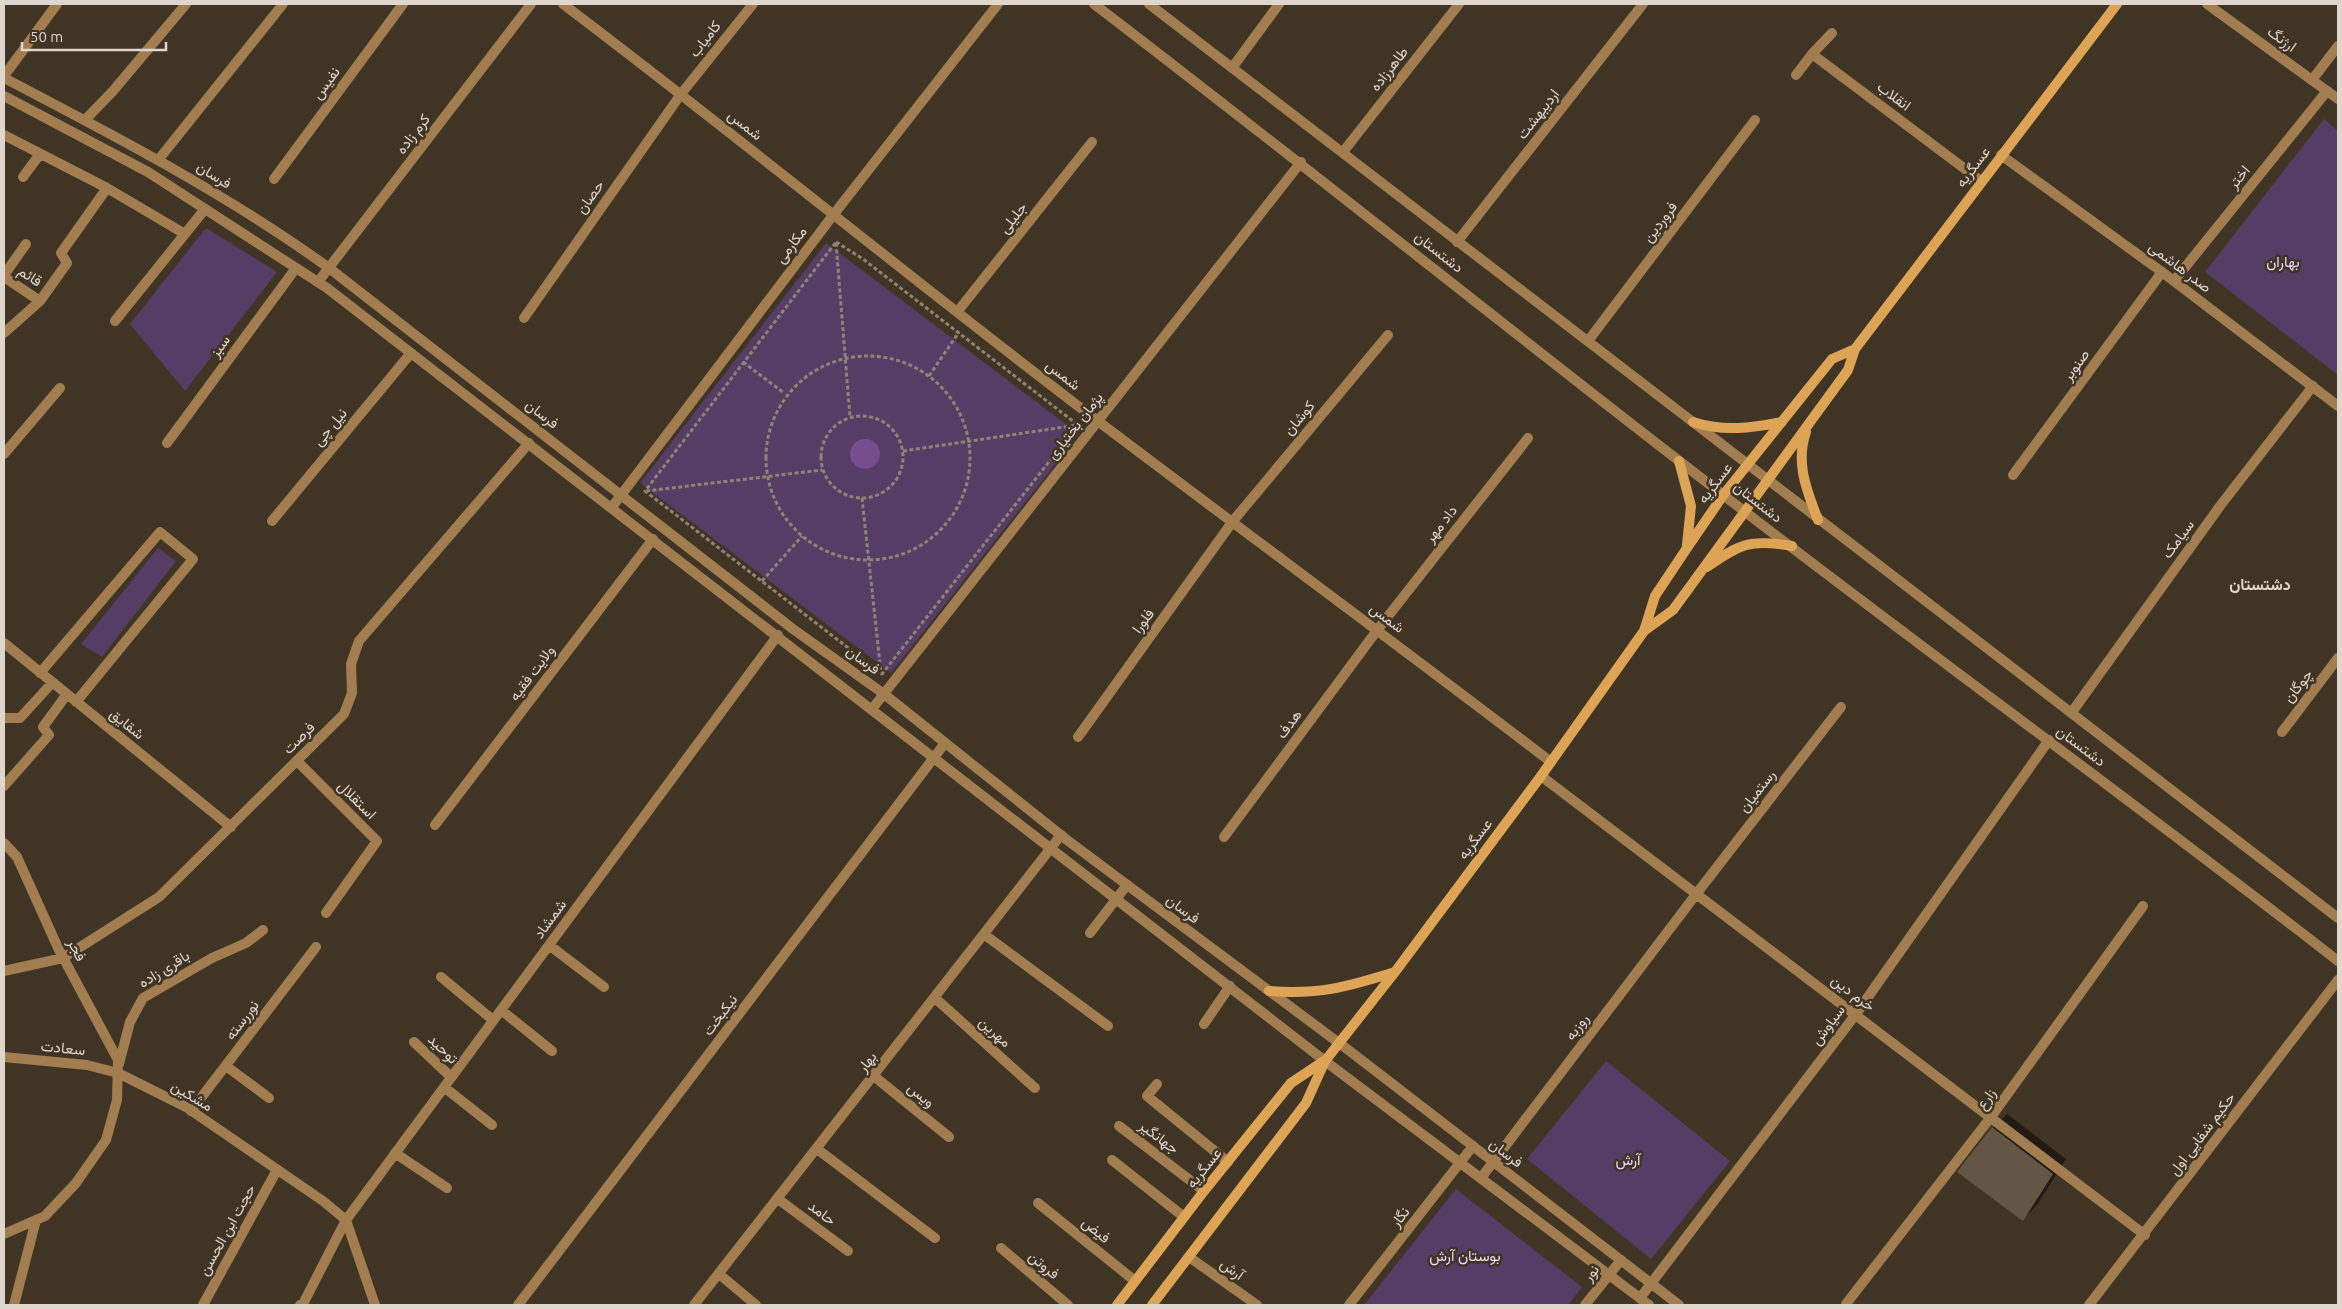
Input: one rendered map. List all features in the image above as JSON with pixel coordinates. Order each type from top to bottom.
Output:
[{"type":"main road","name":"عسگریه","points":[[1644,631],[1673,610],[1848,370],[1855,349],[2116,4]]},
{"type":"main road","name":"عسگریه","points":[[1152,1305],[1306,1103],[1325,1061],[1395,972],[1541,776],[1644,631],[1655,596],[1724,494],[1832,358],[1855,349]]},
{"type":"main road","points":[[1693,422],[1706,426],[1737,429],[1782,422]]},
{"type":"main road","points":[[1808,426],[1802,442],[1803,480],[1818,520]]},
{"type":"main road","points":[[1679,461],[1691,506],[1687,548]]},
{"type":"main road","points":[[1701,572],[1730,552],[1752,542],[1766,541],[1792,546]]},
{"type":"main road","points":[[1268,991],[1298,994],[1341,989],[1395,972]]},
{"type":"main road","name":"عسگریه","points":[[1117,1305],[1204,1191],[1291,1083],[1325,1061]]},
{"type":"street","points":[[4,77],[57,4]]},
{"type":"street","points":[[85,120],[114,91],[186,4]]},
{"type":"street","points":[[158,159],[283,4]]},
{"type":"street","name":"نفیس","points":[[274,179],[403,4]]},
{"type":"street","name":"کرم زاده","points":[[318,282],[531,4]]},
{"type":"street","name":"شمس","points":[[563,4],[681,94],[1098,421],[1378,629],[1551,762]]},
{"type":"street","name":"کامیاب","points":[[681,94],[753,4]]},
{"type":"street","name":"مکارمی","points":[[612,507],[834,214],[998,4]]},
{"type":"street","name":"دشتستان","points":[[1094,4],[1301,162],[1679,461],[2338,961]]},
{"type":"street","name":"دشتستان","points":[[1149,4],[2338,918]]},
{"type":"street","points":[[1232,68],[1279,4]]},
{"type":"street","name":"طاهرزاده","points":[[1343,152],[1459,4]]},
{"type":"street","name":"اردیبهشت","points":[[1457,242],[1643,4]]},
{"type":"street","name":"ارژنگ","points":[[2207,4],[2338,99]]},
{"type":"street","points":[[1796,76],[1812,54],[1832,33]]},
{"type":"street","points":[[2312,80],[2338,46]]},
{"type":"street","name":"انقلاب","points":[[1812,54],[1981,181]]},
{"type":"street","name":"فرسان","points":[[4,77],[158,159],[293,242],[329,268],[793,629],[884,694],[1061,835],[1473,1146],[1679,1305]]},
{"type":"street","name":"اختر","points":[[2174,281],[2327,91]]},
{"type":"street","name":"حصان","points":[[524,318],[681,94]]},
{"type":"street","name":"فرسان","points":[[4,96],[148,172],[318,282],[654,539],[1325,1061],[1649,1305]]},
{"type":"street","name":"فروردین","points":[[1588,342],[1755,120]]},
{"type":"street","points":[[4,135],[107,188],[185,234]]},
{"type":"street","name":"جلیلی","points":[[958,311],[1092,142]]},
{"type":"street","points":[[23,177],[40,154]]},
{"type":"street","name":"صدر هاشمی","points":[[2001,155],[2162,272],[2338,406]]},
{"type":"street","name":"پژمان بختیاری","points":[[872,709],[1301,162]]},
{"type":"street","points":[[4,333],[40,301],[67,264],[61,253],[107,188]]},
{"type":"street","points":[[115,321],[205,209]]},
{"type":"street","points":[[4,276],[26,244]]},
{"type":"street","name":"سبز","points":[[167,443],[296,268]]},
{"type":"street","name":"صنوبر","points":[[2014,475],[2162,272]]},
{"type":"street","name":"قائم","points":[[4,276],[40,301]]},
{"type":"street","name":"کوشان","points":[[1233,521],[1388,335]]},
{"type":"street","name":"نیل چی","points":[[272,521],[411,353]]},
{"type":"street","name":"سیامک","points":[[2072,712],[2220,506],[2313,386]]},
{"type":"street","points":[[4,454],[60,388]]},
{"type":"street","name":"داد مهر","points":[[1378,629],[1528,438]]},
{"type":"street","name":"فرصت","points":[[4,971],[63,958],[159,896],[344,714],[352,694],[351,664],[359,641],[529,443]]},
{"type":"street","name":"فلورا","points":[[1078,737],[1233,521]]},
{"type":"street","points":[[40,673],[160,532],[193,559],[76,702]]},
{"type":"street","name":"ولایت فقیه","points":[[435,826],[654,539]]},
{"type":"street","name":"هدف","points":[[1224,837],[1378,629]]},
{"type":"street","name":"شمشاد","points":[[300,1305],[303,1304],[346,1220],[778,635]]},
{"type":"street","name":"شقایق","points":[[4,643],[231,827]]},
{"type":"street","name":"چوگان","points":[[2282,732],[2338,658]]},
{"type":"street","points":[[4,718],[20,718],[52,683]]},
{"type":"street","points":[[4,786],[49,734],[43,726],[67,694]]},
{"type":"street","name":"رستمیان","points":[[1697,893],[1841,708]]},
{"type":"street","name":"سیاوش","points":[[1640,1298],[1856,1014],[2049,740]]},
{"type":"street","name":"نیکبخت","points":[[518,1305],[945,743]]},
{"type":"street","name":"استقلال","points":[[297,761],[377,841],[326,913]]},
{"type":"street","name":"خرم دین","points":[[1541,776],[2145,1235]]},
{"type":"street","name":"بهار","points":[[694,1305],[875,1077],[1061,835]]},
{"type":"street","name":"فجر","points":[[4,843],[17,857],[63,958],[118,1060],[118,1070]]},
{"type":"street","points":[[1090,933],[1127,885]]},
{"type":"street","name":"روزبه","points":[[1481,1178],[1697,893]]},
{"type":"street","name":"زارع","points":[[1846,1304],[1991,1118],[2142,906]]},
{"type":"street","name":"باقری زاده","points":[[118,1070],[130,1022],[143,998],[212,958],[246,943],[264,930]]},
{"type":"street","points":[[984,935],[1108,1026]]},
{"type":"street","points":[[549,945],[604,987]]},
{"type":"street","name":"نوررسته","points":[[191,1112],[316,947]]},
{"type":"street","points":[[441,977],[493,1020]]},
{"type":"street","name":"حکیم شفایی اول","points":[[2089,1305],[2145,1235],[2338,980]]},
{"type":"street","points":[[1204,1024],[1230,986]]},
{"type":"street","name":"مهرین","points":[[935,998],[1035,1088]]},
{"type":"street","points":[[501,1010],[552,1051]]},
{"type":"street","name":"توحید","points":[[414,1042],[451,1078]]},
{"type":"street","name":"سعادت","points":[[4,1057],[118,1070]]},
{"type":"street","points":[[226,1066],[269,1098]]},
{"type":"street","points":[[4,1234],[45,1216],[76,1183],[106,1140],[117,1100],[118,1070]]},
{"type":"street","name":"مشکین","points":[[118,1070],[191,1112],[323,1201],[346,1220]]},
{"type":"street","name":"ویس","points":[[875,1077],[949,1138]]},
{"type":"street","points":[[1157,1084],[1147,1096],[1228,1162]]},
{"type":"street","points":[[444,1087],[492,1125]]},
{"type":"street","name":"جهانگیر","points":[[1119,1126],[1204,1191]]},
{"type":"street","name":"نگار","points":[[1349,1305],[1473,1146]]},
{"type":"street","points":[[817,1149],[935,1238]]},
{"type":"street","points":[[395,1153],[447,1188]]},
{"type":"street","points":[[1112,1160],[1184,1217]]},
{"type":"street","name":"حجت ابن الحسن","points":[[203,1305],[277,1170]]},
{"type":"street","name":"حامد","points":[[778,1199],[848,1251]]},
{"type":"street","name":"فیض","points":[[1038,1203],[1135,1281]]},
{"type":"street","points":[[14,1305],[36,1220]]},
{"type":"street","points":[[346,1220],[375,1305]]},
{"type":"street","name":"فروتن","points":[[1001,1248],[1068,1305]]},
{"type":"street","name":"آرش","points":[[1189,1257],[1256,1305]]},
{"type":"street","name":"نور","points":[[1585,1305],[1621,1260]]},
{"type":"street","points":[[719,1274],[756,1305]]},
{"type":"path","points":[[834,214],[850,417]]},
{"type":"path","points":[[836,242],[863,259],[1078,425]]},
{"type":"path","points":[[645,491],[836,242]]},
{"type":"path","points":[[929,376],[969,320]]},
{"type":"path","points":[[730,351],[784,394]]},
{"type":"path","points":[[874,355],[909,363],[929,376],[939,383],[960,411],[970,440],[970,477],[958,508],[938,534],[911,551],[880,560],[847,559],[816,548],[791,527],[774,500],[766,476],[768,433],[784,394],[807,375],[839,359],[846,358],[874,355]]},
{"type":"path","points":[[864,416],[884,423],[898,437],[902,451],[902,465],[897,478],[888,488],[876,496],[862,498],[849,496],[837,491],[828,482],[822,470],[820,457],[822,444],[829,432],[838,423],[850,417],[864,416]]},
{"type":"path","points":[[902,451],[1098,421]]},
{"type":"path","points":[[882,674],[1078,425]]},
{"type":"path","points":[[621,494],[822,470]]},
{"type":"path","points":[[645,491],[882,674]]},
{"type":"path","points":[[862,498],[884,694]]},
{"type":"path","points":[[762,580],[802,536]]},
{"type":"green space","name":"بهاران","points":[[2324,119],[2338,131],[2338,375],[2205,272]]},
{"type":"green space","points":[[206,228],[277,272],[185,391],[130,324]]},
{"type":"green space","points":[[826,243],[1079,434],[891,673],[640,483]]},
{"type":"green space","points":[[158,548],[176,561],[102,657],[81,644]]},
{"type":"green space","name":"آرش","points":[[1606,1061],[1730,1161],[1651,1259],[1527,1159]]},
{"type":"green space","name":"بوستان آرش","points":[[1456,1189],[1582,1287],[1568,1305],[1364,1305]]},
{"type":"shaded area","points":[[865,439],[876,443],[880,454],[876,465],[865,469],[854,465],[850,454],[854,443]]},
{"type":"building","points":[[1992,1127],[2053,1174],[2023,1221],[1957,1172]]},
{"type":"district","name":"دشتستان","points":[[2260,584]]}]
